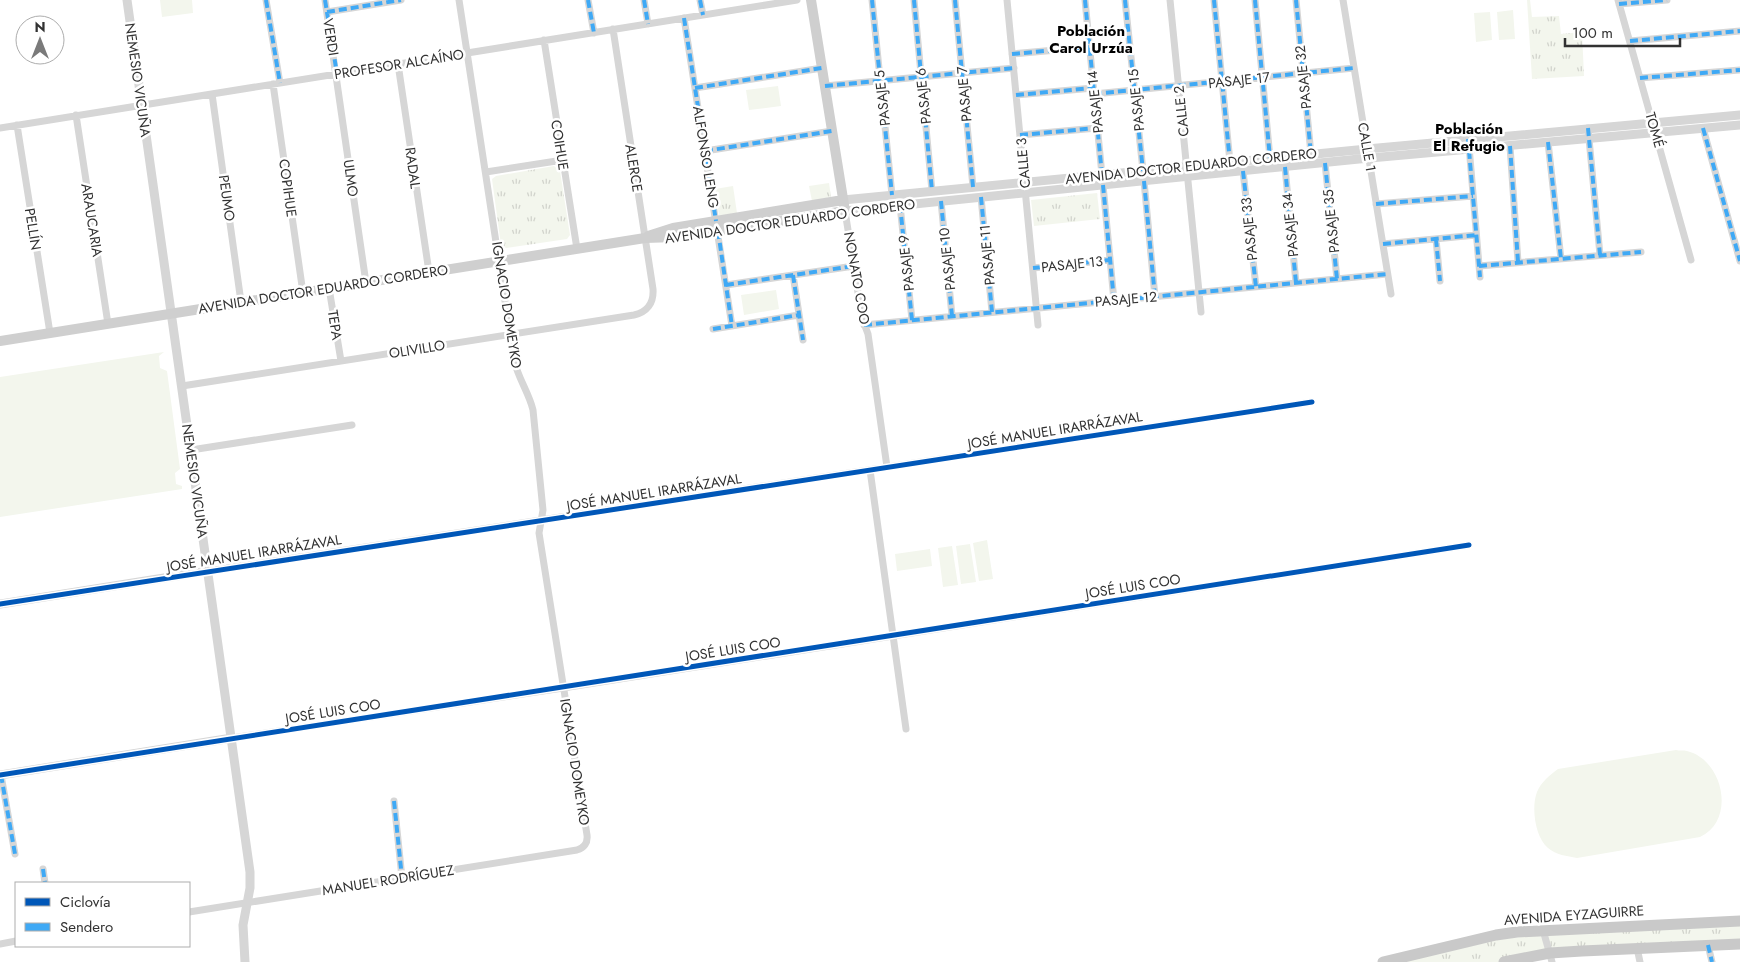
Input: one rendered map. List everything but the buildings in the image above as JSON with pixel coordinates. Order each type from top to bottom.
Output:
[{"type":"main road","name":"NONATO COO","points":[[811,0],[845,211]]},
{"type":"main road","name":"AVENIDA DOCTOR EDUARDO CORDERO","points":[[0,341],[645,238],[668,238],[843,200]]},
{"type":"main road","name":"AVENIDA DOCTOR EDUARDO CORDERO","points":[[717,226],[845,211]]},
{"type":"main road","name":"AVENIDA EYZAGUIRRE","points":[[1382,962],[1496,935],[1543,930],[1740,921]]},
{"type":"main road","points":[[1504,962],[1637,948],[1740,944]]},
{"type":"street","name":"NEMESIO VICUÑA","points":[[127,0],[250,872],[251,883],[243,925],[246,962]]},
{"type":"street","name":"COPIHUE","points":[[266,0],[303,293]]},
{"type":"street","name":"VERDI","points":[[325,0],[337,74]]},
{"type":"street","points":[[327,12],[397,0]]},
{"type":"street","name":"IGNACIO DOMEYKO","points":[[459,0],[510,334],[518,373],[533,410],[543,505],[539,533],[587,835],[585,845]]},
{"type":"street","points":[[588,0],[594,33]]},
{"type":"street","points":[[644,0],[648,24]]},
{"type":"street","points":[[700,0],[703,15]]},
{"type":"street","name":"PROFESOR ALCAÍNO","points":[[0,128],[797,0]]},
{"type":"street","name":"PASAJE 5","points":[[872,0],[892,196]]},
{"type":"street","name":"PASAJE 6","points":[[914,0],[932,192]]},
{"type":"street","name":"PASAJE 7","points":[[955,0],[973,187]]},
{"type":"street","name":"CALLE 3","points":[[1007,0],[1038,325]]},
{"type":"street","name":"PASAJE 14","points":[[1085,0],[1102,175]]},
{"type":"street","name":"PASAJE 15","points":[[1125,0],[1143,171]]},
{"type":"street","name":"CALLE 2","points":[[1170,0],[1201,312]]},
{"type":"street","points":[[1214,0],[1230,162]]},
{"type":"street","points":[[1255,0],[1270,158]]},
{"type":"street","name":"PASAJE 32","points":[[1296,0],[1311,154]]},
{"type":"street","name":"CALLE 1","points":[[1343,0],[1390,294]]},
{"type":"street","points":[[1619,2],[1667,0]]},
{"type":"street","name":"TOMÉ","points":[[1619,2],[1691,260]]},
{"type":"street","name":"ALFONSO LENG","points":[[684,18],[732,326]]},
{"type":"street","name":"ALERCE","points":[[613,30],[654,294],[649,306]]},
{"type":"street","points":[[1630,41],[1740,31]]},
{"type":"street","name":"COIHUE","points":[[544,40],[577,249]]},
{"type":"street","points":[[1012,54],[1089,47]]},
{"type":"street","name":"RADAL","points":[[398,64],[428,272]]},
{"type":"street","points":[[695,88],[822,68]]},
{"type":"street","points":[[825,86],[1014,68]]},
{"type":"street","name":"PASAJE 17","points":[[1016,96],[1134,90],[1354,68]]},
{"type":"street","points":[[1640,78],[1740,70]]},
{"type":"street","name":"ULMO","points":[[337,74],[366,283]]},
{"type":"street","name":"PEUMO","points":[[212,94],[241,302]]},
{"type":"street","name":"AVENIDA DOCTOR EDUARDO CORDERO","points":[[843,200],[1468,139],[1740,115]]},
{"type":"street","name":"ARAUCARIA","points":[[76,116],[108,324]]},
{"type":"street","name":"PELLÍN","points":[[17,125],[50,333]]},
{"type":"street","name":"AVENIDA DOCTOR EDUARDO CORDERO","points":[[845,211],[1369,158],[1740,125]]},
{"type":"street","points":[[1020,135],[1097,128]]},
{"type":"street","points":[[1588,128],[1600,256]]},
{"type":"street","points":[[1703,128],[1740,261]]},
{"type":"street","points":[[705,151],[832,131]]},
{"type":"street","points":[[1468,139],[1480,277]]},
{"type":"street","points":[[1548,142],[1561,259]]},
{"type":"street","points":[[1510,146],[1518,262]]},
{"type":"street","points":[[486,172],[563,160]]},
{"type":"street","name":"PASAJE 35","points":[[1325,163],[1337,279]]},
{"type":"street","name":"PASAJE 34","points":[[1284,167],[1296,283]]},
{"type":"street","name":"PASAJE 33","points":[[1243,171],[1256,287]]},
{"type":"street","points":[[1144,181],[1155,297]]},
{"type":"street","points":[[1103,185],[1114,300]]},
{"type":"street","points":[[1376,204],[1473,196]]},
{"type":"street","name":"PASAJE 11","points":[[981,197],[992,312]]},
{"type":"street","name":"PASAJE 10","points":[[941,201],[952,316]]},
{"type":"street","name":"PASAJE 9","points":[[900,205],[912,320]]},
{"type":"street","name":"NONATO COO","points":[[845,211],[864,325],[868,334],[887,467]]},
{"type":"street","points":[[1382,244],[1476,235]]},
{"type":"street","points":[[1436,239],[1440,281]]},
{"type":"street","points":[[1479,266],[1641,252]]},
{"type":"street","name":"PASAJE 13","points":[[1033,268],[1110,260]]},
{"type":"street","points":[[726,285],[854,266]]},
{"type":"street","name":"PASAJE 12","points":[[864,325],[1388,274]]},
{"type":"street","points":[[792,275],[803,340]]},
{"type":"street","name":"TEPA","points":[[329,288],[341,361]]},
{"type":"street","name":"OLIVILLO","points":[[182,386],[634,315],[642,312],[649,306]]},
{"type":"street","points":[[713,329],[799,315]]},
{"type":"street","name":"JOSÉ MANUEL IRARRÁZAVAL","points":[[0,604],[1312,402]]},
{"type":"street","points":[[191,450],[352,425]]},
{"type":"street","points":[[870,470],[906,729]]},
{"type":"street","name":"JOSÉ LUIS COO","points":[[0,775],[1470,544]]},
{"type":"street","points":[[0,775],[15,854]]},
{"type":"street","points":[[394,801],[402,878]]},
{"type":"street","name":"MANUEL RODRÍGUEZ","points":[[190,912],[577,850],[585,845]]},
{"type":"street","points":[[43,869],[45,882]]},
{"type":"street","points":[[1543,930],[1551,958]]},
{"type":"street","points":[[0,944],[15,941]]},
{"type":"street","points":[[1708,945],[1712,962]]},
{"type":"street","points":[[1637,948],[1640,962]]},
{"type":"green space","points":[[160,0],[192,0],[193,13],[162,17]]},
{"type":"green space","points":[[1527,0],[1530,0],[1532,17],[1559,16],[1561,34],[1582,32],[1584,76],[1532,79]]},
{"type":"green space","points":[[1513,10],[1515,39],[1499,40],[1497,12]]},
{"type":"green space","points":[[1490,12],[1492,40],[1476,42],[1474,13]]},
{"type":"green space","points":[[778,86],[781,106],[749,110],[746,90]]},
{"type":"green space","points":[[554,166],[560,171],[570,235],[567,239],[506,248],[501,245],[492,179],[496,176]]},
{"type":"green space","points":[[829,183],[831,197],[812,201],[809,186]]},
{"type":"green space","points":[[733,186],[737,213],[719,216],[715,189]]},
{"type":"green space","points":[[1097,193],[1100,219],[1034,226],[1031,200]]},
{"type":"green space","points":[[776,290],[779,309],[744,315],[741,295]]},
{"type":"green space","points":[[164,352],[159,356],[160,368],[167,371],[180,469],[175,473],[176,484],[182,486],[182,489],[0,517],[0,377]]},
{"type":"green space","points":[[987,540],[993,579],[979,581],[973,543]]},
{"type":"green space","points":[[970,544],[976,582],[961,584],[956,546]]},
{"type":"green space","points":[[952,546],[958,585],[943,587],[938,548]]},
{"type":"green space","points":[[930,549],[932,566],[897,571],[895,554]]},
{"type":"green space","points":[[1676,750],[1687,751],[1700,757],[1710,766],[1717,778],[1721,791],[1721,805],[1718,818],[1711,829],[1700,837],[1577,858],[1554,852],[1544,843],[1535,822],[1535,798],[1541,785],[1558,769]]},
{"type":"green space","points":[[1740,925],[1740,941],[1499,962],[1401,962],[1499,939]]},
{"type":"marked path","points":[[266,0],[280,83]]},
{"type":"marked path","points":[[325,0],[337,74]]},
{"type":"marked path","points":[[327,12],[401,0]]},
{"type":"marked path","points":[[588,0],[594,33]]},
{"type":"marked path","points":[[644,0],[648,24]]},
{"type":"marked path","points":[[700,0],[703,15]]},
{"type":"marked path","points":[[872,0],[892,195]]},
{"type":"marked path","points":[[914,0],[932,191]]},
{"type":"marked path","points":[[955,0],[973,187]]},
{"type":"marked path","points":[[1085,0],[1102,175]]},
{"type":"marked path","points":[[1125,0],[1143,171]]},
{"type":"marked path","points":[[1214,0],[1230,162]]},
{"type":"marked path","points":[[1255,0],[1270,158]]},
{"type":"marked path","points":[[1296,0],[1311,154]]},
{"type":"marked path","points":[[1619,4],[1667,0]]},
{"type":"marked path","points":[[684,18],[716,221]]},
{"type":"marked path","points":[[1630,41],[1740,31]]},
{"type":"marked path","points":[[1012,54],[1089,47]]},
{"type":"marked path","points":[[695,88],[822,68]]},
{"type":"marked path","points":[[825,86],[1014,68]]},
{"type":"marked path","points":[[1094,94],[1354,68]]},
{"type":"marked path","points":[[1640,78],[1740,70]]},
{"type":"marked path","points":[[1016,95],[1093,88]]},
{"type":"marked path","points":[[1020,135],[1097,128]]},
{"type":"marked path","points":[[1588,128],[1600,255]]},
{"type":"marked path","points":[[1703,128],[1740,261]]},
{"type":"marked path","points":[[705,151],[832,131]]},
{"type":"marked path","points":[[1468,139],[1480,277]]},
{"type":"marked path","points":[[1548,142],[1561,259]]},
{"type":"marked path","points":[[1510,146],[1518,262]]},
{"type":"marked path","points":[[1325,163],[1337,279]]},
{"type":"marked path","points":[[1285,167],[1296,283]]},
{"type":"marked path","points":[[1243,171],[1256,287]]},
{"type":"marked path","points":[[1144,181],[1155,297]]},
{"type":"marked path","points":[[1103,185],[1114,301]]},
{"type":"marked path","points":[[1376,204],[1473,196]]},
{"type":"marked path","points":[[981,197],[992,312]]},
{"type":"marked path","points":[[941,201],[952,316]]},
{"type":"marked path","points":[[900,205],[912,320]]},
{"type":"marked path","points":[[718,231],[732,326]]},
{"type":"marked path","points":[[1383,244],[1476,235]]},
{"type":"marked path","points":[[1436,239],[1440,281]]},
{"type":"marked path","points":[[1479,266],[1641,252]]},
{"type":"marked path","points":[[1033,268],[1110,260]]},
{"type":"marked path","points":[[726,285],[854,266]]},
{"type":"marked path","points":[[864,325],[1387,274]]},
{"type":"marked path","points":[[793,275],[803,340]]},
{"type":"marked path","points":[[713,329],[799,315]]},
{"type":"marked path","points":[[1,775],[15,854]]},
{"type":"marked path","points":[[394,801],[402,878]]},
{"type":"marked path","points":[[43,869],[45,882]]},
{"type":"marked path","points":[[1708,945],[1712,962]]},
{"type":"cycle path","points":[[0,604],[1312,402]]},
{"type":"cycle path","points":[[0,775],[1469,545]]},
{"type":"district","name":"Población Carol Urzúa","points":[[1091,40]]},
{"type":"district","name":"Población El Refugio","points":[[1469,138]]}]
